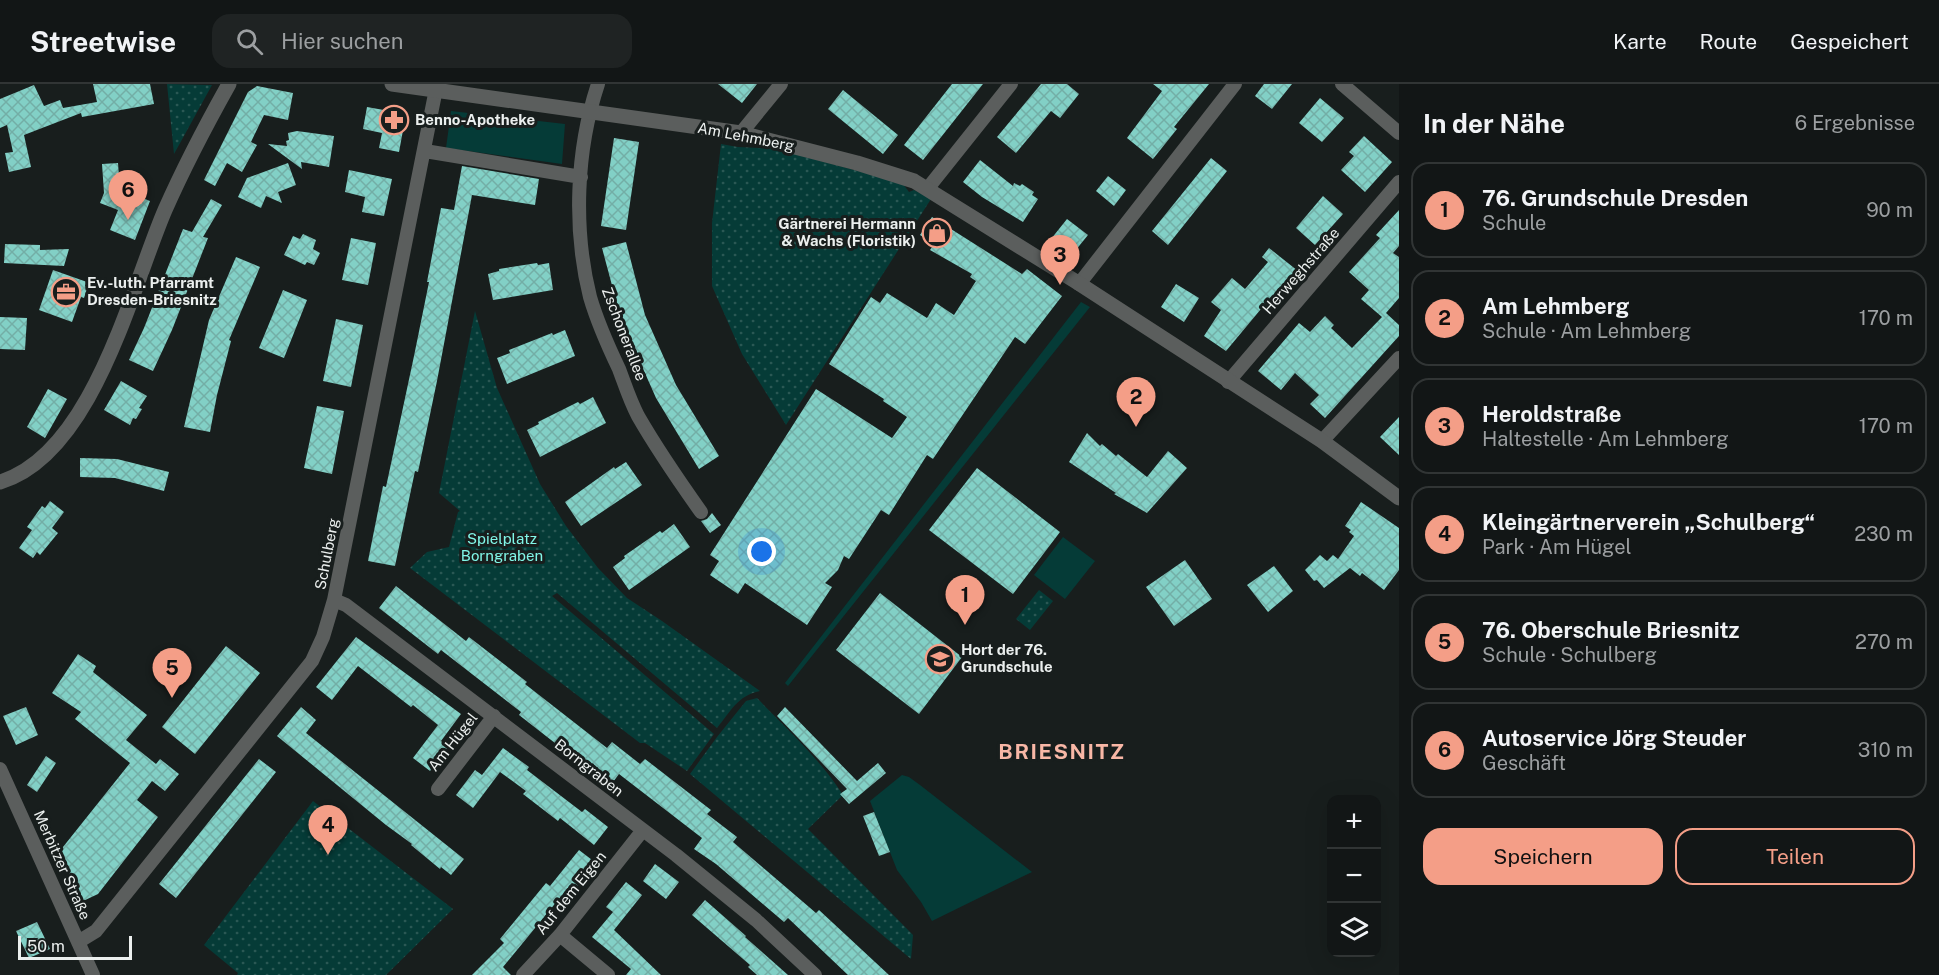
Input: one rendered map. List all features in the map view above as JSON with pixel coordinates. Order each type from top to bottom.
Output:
[{"type":"street","points":[[0,482],[20,474],[46,454],[61,437],[92,388],[120,329],[165,210],[195,146],[229,84]]},
{"type":"street","name":"Am Lehmberg","points":[[392,84],[437,87],[589,112],[741,133],[857,163],[914,181],[1079,284],[1322,441],[1399,498]]},
{"type":"street","name":"Zschonerallee","points":[[598,84],[589,112],[581,177],[580,232],[591,299],[637,413],[656,446],[701,512]]},
{"type":"street","points":[[741,133],[781,84]]},
{"type":"street","points":[[928,188],[1011,84]]},
{"type":"street","points":[[1079,284],[1235,84]]},
{"type":"street","points":[[1342,84],[1399,133]]},
{"type":"street","name":"Schulberg","points":[[78,942],[96,931],[312,661],[323,637],[334,600],[437,87]]},
{"type":"street","points":[[425,152],[581,177]]},
{"type":"street","name":"Herweghstraße","points":[[1228,382],[1399,183]]},
{"type":"street","points":[[1322,441],[1399,358]]},
{"type":"street","name":"Borngraben","points":[[334,600],[346,605],[643,830],[756,920],[815,975]]},
{"type":"street","name":"Am Hügel","points":[[438,789],[494,716]]},
{"type":"street","name":"Merbitzer Straße","points":[[0,769],[93,975]]},
{"type":"street","name":"Auf dem Eigen","points":[[523,975],[560,935],[643,830]]},
{"type":"street","points":[[560,935],[608,975]]},
{"type":"green space","points":[[167,84],[212,85],[174,154]]},
{"type":"green space","points":[[451,111],[565,124],[562,164],[446,148]]},
{"type":"green space","points":[[721,144],[776,149],[903,184],[909,192],[914,190],[931,199],[786,425],[742,354],[712,286],[712,223]]},
{"type":"green space","points":[[1081,302],[1090,307],[788,686],[785,683]]},
{"type":"green space","name":"Spielplatz Borngraben","points":[[475,311],[497,388],[540,484],[566,526],[598,568],[627,598],[760,691],[740,700],[717,728],[557,593],[552,596],[714,734],[687,771],[645,743],[640,743],[410,568],[427,552],[449,547],[460,511],[439,493]]},
{"type":"green space","points":[[1063,537],[1095,561],[1065,599],[1034,575]]},
{"type":"green space","points":[[1039,590],[1053,601],[1030,630],[1016,619]]},
{"type":"green space","points":[[757,698],[814,757],[843,795],[808,829],[913,935],[911,959],[690,774],[746,701]]},
{"type":"green space","points":[[902,775],[920,785],[1032,872],[932,921],[897,870],[870,801]]},
{"type":"green space","points":[[313,801],[453,909],[386,975],[237,975],[238,973],[204,945]]},
{"type":"building","points":[[93,84],[150,84],[154,104],[82,117],[81,113],[24,135],[31,167],[9,172],[5,153],[13,152],[7,125],[0,128],[0,99],[34,85],[44,106],[60,100],[63,108],[97,102]]},
{"type":"building","points":[[718,84],[757,84],[742,103]]},
{"type":"building","points":[[952,84],[983,84],[923,160],[904,145]]},
{"type":"building","points":[[1041,84],[1067,84],[1079,94],[1060,118],[1051,111],[1016,153],[997,137]]},
{"type":"building","points":[[1153,84],[1209,84],[1174,127],[1177,129],[1153,159],[1127,138],[1162,91]]},
{"type":"building","points":[[1264,84],[1292,84],[1272,109],[1255,96]]},
{"type":"building","points":[[257,86],[293,93],[288,120],[264,115],[251,142],[257,145],[242,172],[227,163],[215,186],[204,180],[248,92]]},
{"type":"building","points":[[843,90],[898,135],[883,154],[828,109]]},
{"type":"building","points":[[1320,98],[1344,118],[1322,142],[1299,123]]},
{"type":"building","points":[[367,107],[406,114],[399,152],[379,148],[382,133],[363,129]]},
{"type":"building","points":[[297,131],[334,136],[329,167],[301,162],[302,169],[268,144],[287,146],[288,133]]},
{"type":"building","points":[[1364,136],[1392,162],[1365,192],[1341,170],[1354,156],[1349,152]]},
{"type":"building","points":[[614,138],[639,142],[626,230],[601,226]]},
{"type":"building","points":[[1211,158],[1227,171],[1168,245],[1152,231]]},
{"type":"building","points":[[980,160],[1013,186],[1014,183],[1020,186],[1022,184],[1034,192],[1032,195],[1038,199],[1023,222],[982,197],[963,182]]},
{"type":"building","points":[[118,163],[120,189],[150,201],[135,240],[110,230],[118,210],[100,203],[104,193],[102,164]]},
{"type":"building","points":[[288,163],[296,185],[278,192],[282,203],[266,196],[261,208],[238,197],[247,178]]},
{"type":"building","points":[[462,166],[539,179],[535,205],[472,195],[437,381],[395,566],[368,561],[414,356],[441,208],[454,210]]},
{"type":"building","points":[[349,170],[392,179],[384,216],[362,212],[365,197],[345,192]]},
{"type":"building","points":[[1108,176],[1126,190],[1114,206],[1096,191]]},
{"type":"building","points":[[1323,196],[1343,214],[1315,245],[1296,228]]},
{"type":"building","points":[[211,199],[222,205],[203,237],[208,238],[172,330],[153,371],[129,360],[183,229],[192,232]]},
{"type":"building","points":[[1399,210],[1399,246],[1393,253],[1399,257],[1399,298],[1386,313],[1399,325],[1399,336],[1325,418],[1310,404],[1319,395],[1295,373],[1281,390],[1258,371],[1299,323],[1310,332],[1325,316],[1334,325],[1331,328],[1352,348],[1382,317],[1361,299],[1369,290],[1349,272],[1380,238],[1376,235]]},
{"type":"building","points":[[932,217],[1022,274],[1027,269],[1062,296],[1025,344],[1015,337],[933,459],[927,455],[889,515],[881,510],[849,559],[844,556],[838,570],[825,583],[832,587],[807,625],[745,583],[738,594],[710,575],[719,561],[710,555],[816,389],[892,438],[907,417],[883,401],[884,399],[829,364],[871,297],[880,303],[887,293],[927,318],[936,303],[954,315],[976,281],[970,277],[972,274],[930,250],[934,244],[920,235]]},
{"type":"building","points":[[1067,219],[1088,235],[1071,256],[1051,239]]},
{"type":"building","points":[[303,234],[316,240],[313,249],[320,253],[314,265],[307,262],[305,265],[284,255],[293,236],[300,239]]},
{"type":"building","points":[[351,238],[376,243],[368,285],[342,280]]},
{"type":"building","points":[[626,242],[645,315],[676,385],[719,456],[699,469],[656,398],[621,319],[602,248]]},
{"type":"building","points":[[5,244],[40,245],[40,250],[69,249],[64,266],[4,263]]},
{"type":"building","points":[[1269,248],[1298,271],[1273,299],[1271,297],[1226,351],[1204,336],[1221,310],[1211,302],[1232,278],[1245,289],[1268,262],[1262,257]]},
{"type":"building","points":[[236,257],[260,267],[229,340],[231,341],[210,432],[184,427],[209,320]]},
{"type":"building","points":[[537,263],[538,265],[549,263],[553,290],[493,300],[488,274],[499,271],[499,269]]},
{"type":"building","name":"Ev.-luth. Pfarramt Dresden-Briesnitz","points":[[53,270],[87,282],[84,298],[81,297],[72,322],[39,310]]},
{"type":"building","points":[[1176,284],[1199,298],[1184,322],[1161,307]]},
{"type":"building","points":[[283,290],[307,300],[284,358],[259,348]]},
{"type":"building","points":[[0,317],[27,318],[25,350],[0,349]]},
{"type":"building","points":[[336,319],[363,325],[351,387],[323,381]]},
{"type":"building","points":[[565,330],[575,356],[507,384],[497,358],[510,353],[509,350]]},
{"type":"building","points":[[121,381],[147,396],[139,408],[142,409],[130,425],[104,410]]},
{"type":"building","points":[[48,389],[67,399],[45,438],[27,427]]},
{"type":"building","points":[[593,397],[606,423],[540,457],[527,430],[578,402],[580,404]]},
{"type":"building","points":[[317,406],[344,411],[332,474],[304,468]]},
{"type":"building","points":[[1399,417],[1399,455],[1380,437]]},
{"type":"building","points":[[1087,433],[1100,446],[1102,444],[1116,456],[1118,454],[1147,477],[1168,451],[1187,468],[1147,513],[1114,494],[1116,493],[1069,462]]},
{"type":"building","points":[[80,458],[117,459],[169,472],[164,491],[115,478],[80,477]]},
{"type":"building","points":[[626,462],[642,485],[581,526],[565,502],[614,467],[615,469]]},
{"type":"building","points":[[977,468],[1060,532],[1013,594],[929,530]]},
{"type":"building","points":[[50,501],[64,512],[52,528],[58,533],[40,555],[37,552],[33,558],[19,548],[32,530],[27,527],[42,506],[45,508]]},
{"type":"building","points":[[1361,502],[1399,528],[1399,570],[1384,590],[1362,573],[1360,576],[1350,568],[1324,588],[1305,570],[1320,555],[1327,561],[1333,555],[1338,559],[1354,536],[1345,526]]},
{"type":"building","points":[[712,513],[721,525],[710,533],[701,521],[707,519]]},
{"type":"building","points":[[674,524],[690,547],[629,590],[613,567],[625,558],[624,556]]},
{"type":"building","points":[[1185,560],[1212,599],[1174,626],[1146,587]]},
{"type":"building","points":[[1274,566],[1293,591],[1268,612],[1247,585]]},
{"type":"building","points":[[396,586],[466,641],[469,637],[607,748],[612,742],[640,764],[645,759],[711,810],[707,814],[737,837],[733,842],[816,913],[819,910],[889,975],[848,975],[788,918],[784,922],[716,864],[694,849],[702,838],[619,774],[610,786],[519,715],[521,712],[441,650],[438,654],[379,608]]},
{"type":"building","points":[[880,593],[962,657],[919,714],[836,650]]},
{"type":"building","points":[[356,637],[461,714],[441,741],[449,747],[430,771],[413,758],[438,725],[413,705],[411,707],[358,666],[332,700],[316,687]]},
{"type":"building","points":[[226,646],[260,673],[195,754],[162,727]]},
{"type":"building","points":[[78,654],[96,666],[93,672],[147,715],[126,740],[156,764],[160,759],[179,774],[165,791],[152,781],[137,800],[158,817],[98,894],[81,902],[59,852],[130,763],[75,719],[81,712],[52,693]]},
{"type":"building","points":[[26,707],[38,735],[16,745],[3,716]]},
{"type":"building","points":[[301,707],[316,720],[306,733],[464,859],[451,875],[441,867],[440,869],[277,736]]},
{"type":"building","points":[[785,707],[857,781],[878,763],[886,773],[849,804],[840,794],[847,789],[777,716]]},
{"type":"building","points":[[503,748],[529,767],[527,770],[582,812],[585,809],[608,827],[594,845],[560,818],[558,821],[523,794],[526,791],[500,772],[473,808],[456,795],[475,770],[482,775]]},
{"type":"building","points":[[46,756],[56,763],[37,792],[27,785]]},
{"type":"building","points":[[259,759],[276,772],[176,898],[159,884]]},
{"type":"building","points":[[874,812],[890,852],[879,856],[863,816]]},
{"type":"building","points":[[579,850],[596,863],[577,887],[572,883],[503,967],[511,975],[472,975],[504,943],[500,939],[546,883],[550,886]]},
{"type":"building","points":[[655,864],[679,882],[666,899],[643,881]]},
{"type":"building","points":[[626,882],[642,895],[614,930],[661,975],[626,975],[631,969],[592,937],[613,912],[606,907]]},
{"type":"building","points":[[705,900],[788,975],[757,975],[748,967],[750,965],[692,915]]},
{"type":"building","points":[[37,922],[50,949],[29,958],[16,931]]},
{"type":"place","name":"Benno-Apotheke","points":[[394,120]]},
{"type":"place","name":"Autoservice Jörg Steuder","points":[[128,220]]},
{"type":"place","name":"Gärtnerei Hermann & Wachs (Floristik)","points":[[937,233]]},
{"type":"place","name":"Heroldstraße","points":[[1060,285]]},
{"type":"place","name":"Ev.-luth. Pfarramt Dresden-Briesnitz","points":[[66,292]]},
{"type":"place","name":"Am Lehmberg","points":[[1136,427]]},
{"type":"place","name":"76. Grundschule Dresden","points":[[965,625]]},
{"type":"place","name":"Hort der 76. Grundschule","points":[[940,659]]},
{"type":"place","name":"76. Oberschule Briesnitz","points":[[172,698]]},
{"type":"place","name":"Kleingärtnerverein „Schulberg“","points":[[328,855]]},
{"type":"district","name":"BRIESNITZ","points":[[1062,752]]}]
